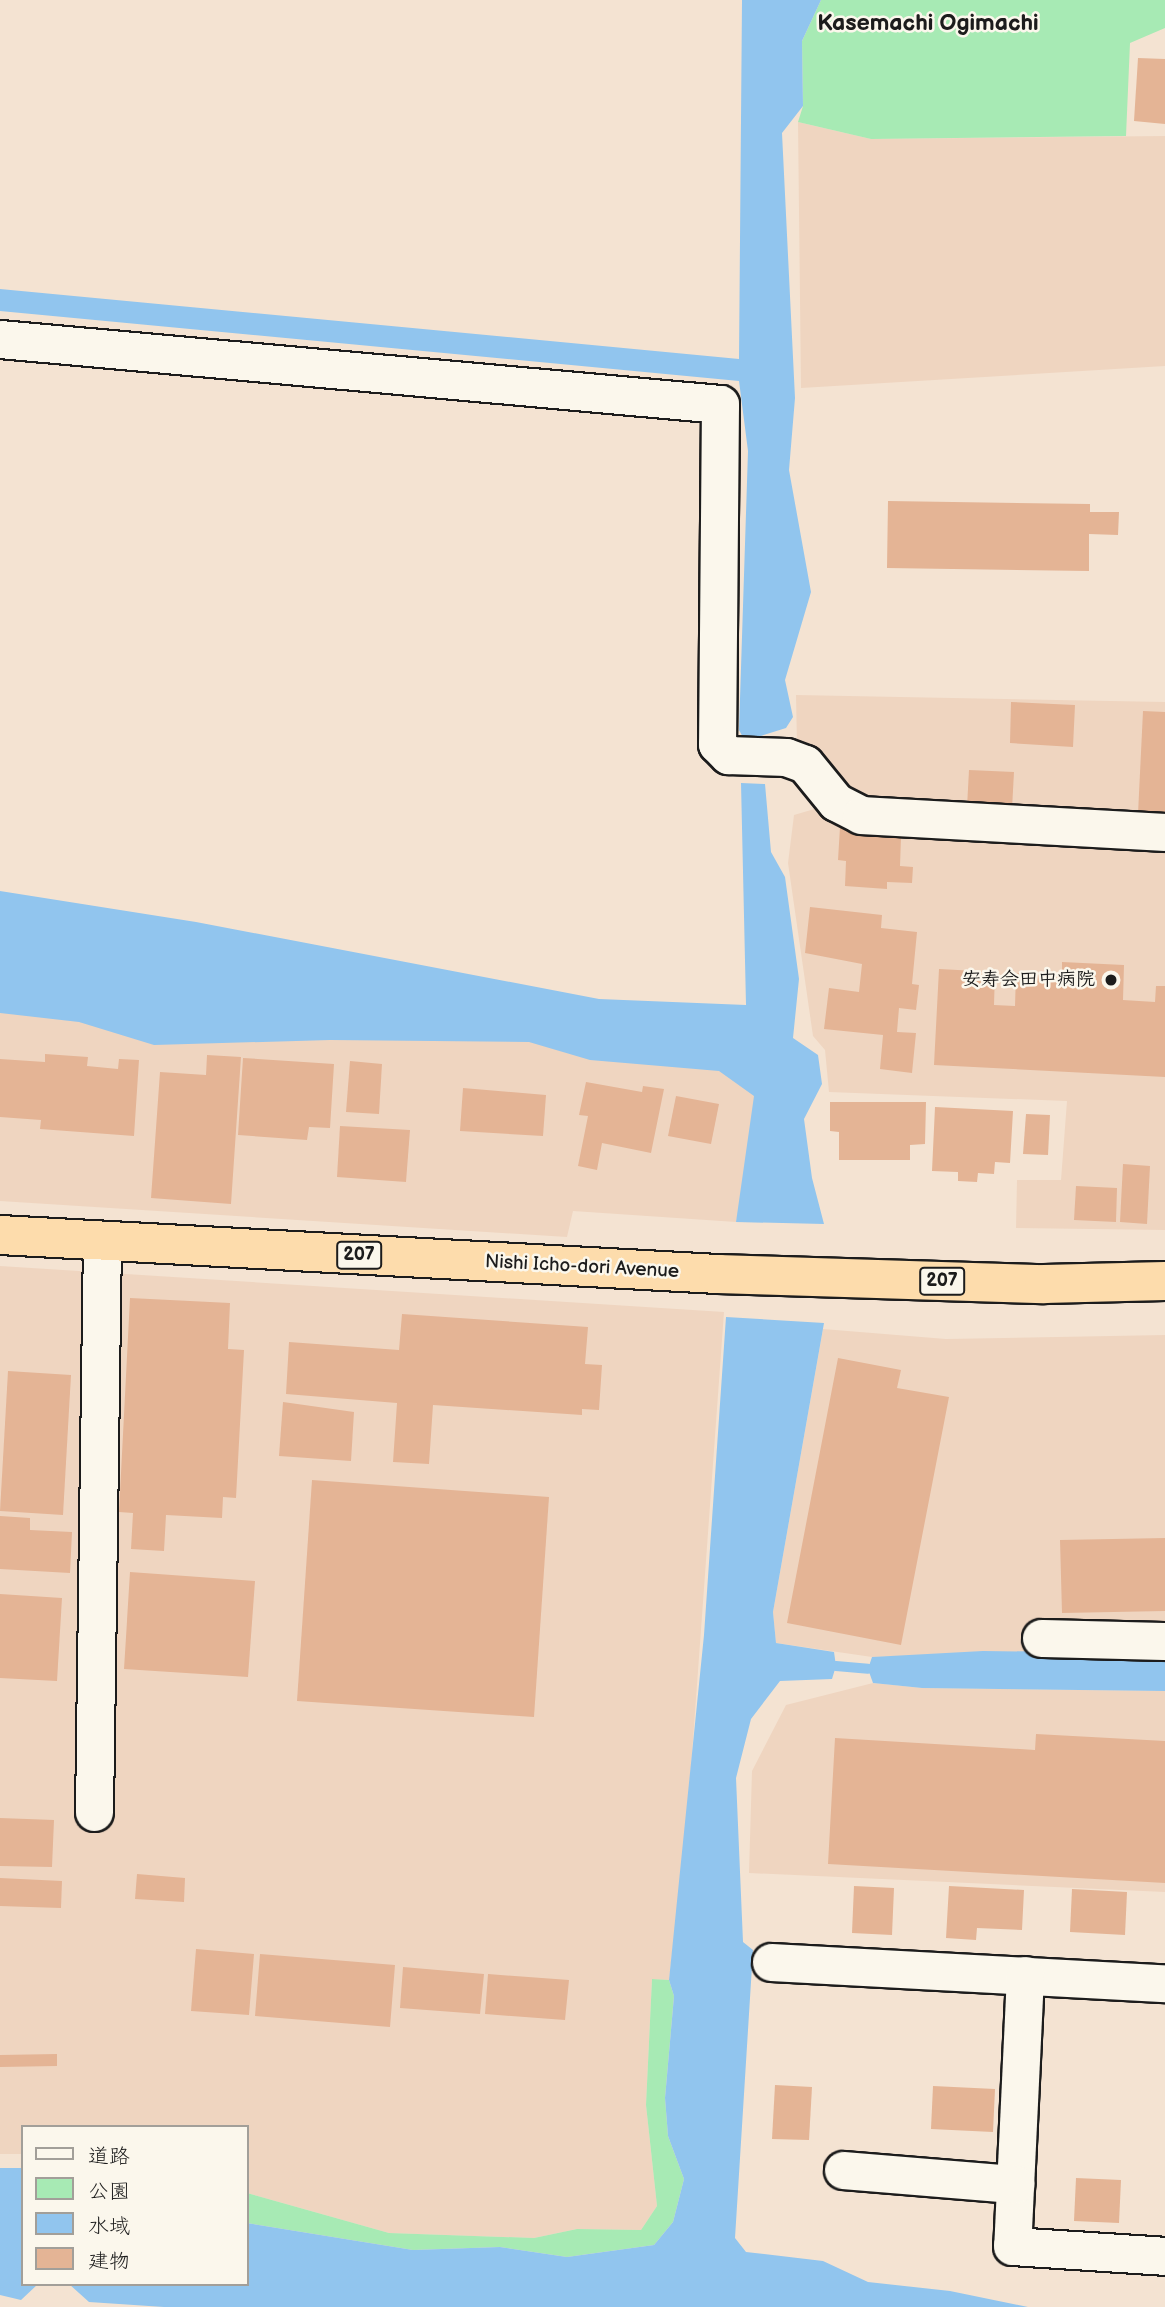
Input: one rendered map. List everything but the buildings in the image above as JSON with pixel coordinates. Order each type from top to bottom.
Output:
[{"type":"highway","name":"Nishi Icho-dori Avenue","points":[[0,1235],[731,1274],[1044,1284],[1165,1281]]},
{"type":"street","points":[[0,339],[720,404],[718,744],[728,755],[786,757],[806,764],[836,802],[861,815],[1165,832]]},
{"type":"street","points":[[94,1812],[102,1242]]},
{"type":"street","points":[[1041,1638],[1165,1641]]},
{"type":"street","points":[[771,1962],[1165,1983]]},
{"type":"street","points":[[1026,1975],[1012,2246],[1165,2256]]},
{"type":"street","points":[[843,2170],[1015,2184]]},
{"type":"shaded area","points":[[798,122],[871,139],[1165,136],[1165,366],[801,388]]},
{"type":"shaded area","points":[[796,695],[1165,702],[1165,1230],[1016,1228],[1017,1180],[1061,1180],[1067,1101],[829,1092],[825,1050],[813,1036],[788,863],[794,815],[845,800],[797,746]]},
{"type":"shaded area","points":[[0,992],[538,1028],[769,1074],[736,1222],[573,1211],[567,1237],[0,1201]]},
{"type":"shaded area","points":[[0,1266],[724,1312],[687,1823],[669,1980],[652,1979],[646,2105],[657,2206],[641,2230],[577,2229],[534,2238],[389,2233],[248,2193],[248,2125],[21,2125],[21,2154],[0,2154]]},
{"type":"shaded area","points":[[823,1329],[946,1339],[1165,1335],[1165,1626],[1045,1652],[872,1657],[776,1643],[773,1612]]},
{"type":"shaded area","points":[[873,1683],[922,1688],[1165,1691],[1165,1892],[749,1873],[752,1771],[786,1705]]},
{"type":"green space","points":[[821,0],[1165,0],[1165,28],[1130,43],[1126,136],[871,139],[798,122],[803,106],[802,41]]},
{"type":"green space","points":[[652,1979],[669,1980],[674,1996],[665,2098],[668,2136],[684,2179],[673,2222],[654,2245],[567,2257],[500,2247],[413,2250],[248,2223],[248,2193],[389,2233],[534,2238],[577,2229],[641,2230],[657,2206],[646,2105]]},
{"type":"water","points":[[742,0],[821,0],[802,41],[803,106],[782,133],[795,398],[789,470],[811,592],[785,680],[793,717],[786,728],[745,741],[739,730],[748,451],[739,381],[0,311],[0,289],[739,359]]},
{"type":"water","points":[[741,783],[765,784],[771,852],[785,877],[799,979],[793,1038],[818,1055],[822,1084],[804,1119],[812,1178],[824,1224],[736,1222],[754,1096],[719,1071],[590,1060],[529,1042],[330,1040],[154,1045],[79,1022],[0,1013],[0,891],[196,922],[599,999],[746,1005]]},
{"type":"water","points":[[726,1317],[824,1323],[773,1612],[776,1643],[834,1652],[836,1666],[832,1679],[780,1681],[751,1719],[736,1778],[743,1942],[753,1950],[735,2238],[746,2252],[823,2261],[868,2282],[950,2291],[1028,2307],[164,2307],[89,2302],[71,2286],[248,2286],[248,2223],[413,2250],[500,2247],[567,2257],[654,2245],[673,2222],[684,2179],[668,2136],[665,2098],[674,1996],[669,1980],[704,1635]]},
{"type":"water","points":[[983,1651],[1165,1653],[1165,1691],[922,1688],[873,1683],[868,1669],[872,1657]]},
{"type":"water","points":[[0,2168],[21,2168],[21,2286],[36,2286],[21,2300],[0,2295]]},
{"type":"waterway","points":[[836,1666],[868,1669]]},
{"type":"place","name":"安寿会田中病院","points":[[1111,980]]},
{"type":"district","name":"Kasemachi Ogimachi","points":[[928,23]]}]
